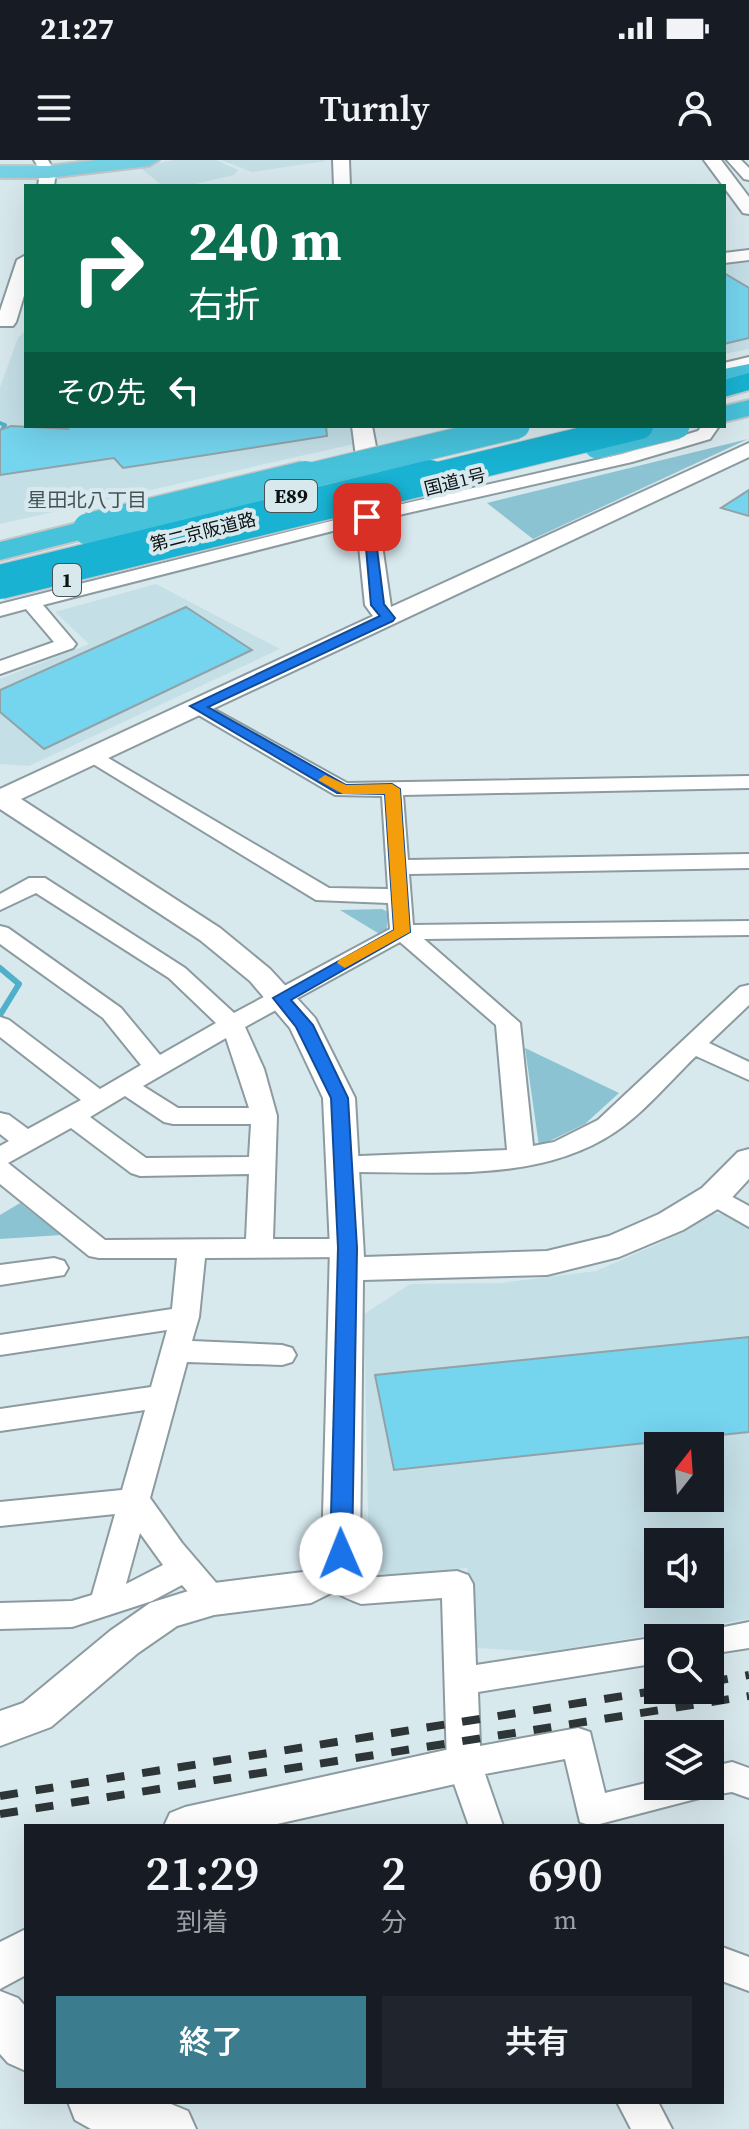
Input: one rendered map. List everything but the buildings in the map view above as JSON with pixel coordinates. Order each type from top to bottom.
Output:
[{"type":"highway","points":[[726,377],[749,372]]},
{"type":"highway","points":[[726,390],[749,384]]},
{"type":"highway","points":[[726,406],[749,403]]},
{"type":"highway","points":[[726,413],[749,403]]},
{"type":"highway","name":"国道1号","points":[[0,551],[509,428]]},
{"type":"highway","name":"第二京阪道路","points":[[0,567],[575,428]]},
{"type":"highway","name":"第二京阪道路","points":[[0,582],[632,428]]},
{"type":"highway","name":"国道1号","points":[[0,596],[31,595],[669,428]]},
{"type":"main road","points":[[0,172],[45,173],[149,160]]},
{"type":"main road","points":[[0,2015],[24,2044]]},
{"type":"main road","points":[[96,2104],[169,2129]]},
{"type":"street","points":[[341,160],[342,184]]},
{"type":"street","points":[[712,160],[749,209]]},
{"type":"street","points":[[726,258],[749,255]]},
{"type":"street","points":[[11,327],[24,269]]},
{"type":"street","points":[[726,368],[749,362]]},
{"type":"street","points":[[362,428],[367,457]]},
{"type":"street","points":[[0,542],[479,428]]},
{"type":"street","points":[[0,610],[31,595],[63,594],[367,517],[626,458],[704,435],[709,428]]},
{"type":"street","points":[[1,798],[749,449]]},
{"type":"street","points":[[367,517],[377,605],[388,618]]},
{"type":"street","points":[[0,668],[66,644],[31,595]]},
{"type":"street","points":[[197,706],[343,790],[749,782]]},
{"type":"street","points":[[91,756],[324,895],[399,896]]},
{"type":"street","points":[[392,789],[402,932],[508,1023],[521,1158]]},
{"type":"street","points":[[0,1729],[37,1715],[124,1642],[164,1614],[214,1599],[311,1587],[333,1574],[341,1554],[347,1259],[345,1163],[339,1098],[304,1025],[260,975],[210,934],[1,798]]},
{"type":"street","points":[[397,867],[749,861]]},
{"type":"street","points":[[0,903],[37,883],[177,973],[232,1024],[251,1069],[264,1116],[259,1247]]},
{"type":"street","points":[[0,1157],[232,1024],[402,932],[749,928]]},
{"type":"street","points":[[0,933],[112,1013],[157,1068]]},
{"type":"street","points":[[345,1163],[521,1158],[561,1149],[607,1126],[749,992]]},
{"type":"street","points":[[0,1025],[99,1101]]},
{"type":"street","points":[[693,1045],[749,1072]]},
{"type":"street","points":[[126,1086],[173,1116],[264,1116]]},
{"type":"street","points":[[72,1116],[140,1167],[263,1165]]},
{"type":"street","points":[[0,1121],[28,1142]]},
{"type":"street","points":[[0,1170],[99,1249],[259,1247],[347,1259],[547,1263],[619,1245],[671,1222],[714,1196],[749,1160]]},
{"type":"street","points":[[714,1196],[749,1218]]},
{"type":"street","points":[[105,1604],[185,1317],[192,1248]]},
{"type":"street","points":[[0,1275],[54,1268]]},
{"type":"street","points":[[0,1345],[185,1317]]},
{"type":"street","points":[[175,1351],[282,1355]]},
{"type":"street","points":[[0,1420],[163,1396]]},
{"type":"street","points":[[134,1500],[214,1599]]},
{"type":"street","points":[[0,1514],[134,1500]]},
{"type":"street","points":[[0,1616],[72,1614],[141,1592],[186,1567]]},
{"type":"street","points":[[333,1574],[361,1591],[457,1584],[464,1764],[485,1824]]},
{"type":"street","points":[[724,1639],[749,1635]]},
{"type":"street","points":[[463,1681],[644,1652]]},
{"type":"street","points":[[194,1824],[578,1742],[593,1818],[650,1800]]},
{"type":"street","points":[[724,1779],[732,1777],[749,1783]]},
{"type":"street","points":[[0,1968],[24,1950]]},
{"type":"street","points":[[724,1965],[749,1974]]},
{"type":"street","points":[[637,2104],[653,2129]]},
{"type":"shaded area","points":[[174,160],[216,160],[238,170],[234,175],[196,184],[160,184],[139,167]]},
{"type":"shaded area","points":[[221,160],[323,160],[326,161],[252,172]]},
{"type":"shaded area","points":[[749,258],[749,349],[726,354],[726,261]]},
{"type":"shaded area","points":[[24,332],[24,428],[353,428],[354,444],[0,524],[0,387],[18,338]]},
{"type":"shaded area","points":[[748,439],[533,539],[487,503]]},
{"type":"shaded area","points":[[156,584],[280,649],[29,766],[0,764],[0,679],[89,644],[55,612]]},
{"type":"shaded area","points":[[382,909],[388,912],[386,938],[340,910]]},
{"type":"shaded area","points":[[525,1048],[619,1093],[585,1124],[539,1146]]},
{"type":"shaded area","points":[[20,1203],[61,1235],[0,1239],[0,1215]]},
{"type":"shaded area","points":[[711,1213],[730,1215],[749,1227],[749,1619],[718,1624],[644,1624],[644,1636],[546,1652],[476,1648],[467,1568],[388,1575],[369,1566],[364,1314],[410,1284],[500,1283],[596,1271],[660,1243]]},
{"type":"waterway","points":[[0,423],[5,425],[0,433]]},
{"type":"waterway","points":[[0,968],[19,984],[0,1015]]},
{"type":"railway","points":[[724,1679],[749,1675]]},
{"type":"railway","points":[[0,1796],[644,1693]]},
{"type":"railway","points":[[0,1814],[749,1696]]},
{"type":"slow traffic","points":[[325,780],[343,790],[392,789],[402,932],[345,963]]},
{"type":"district","name":"星田北八丁目","points":[[87,500]]},
{"type":"route","points":[[341,1554],[347,1248],[345,1163],[339,1098],[304,1025],[281,998],[402,932],[392,789],[343,790],[197,706],[388,618],[377,605],[367,517]]}]
